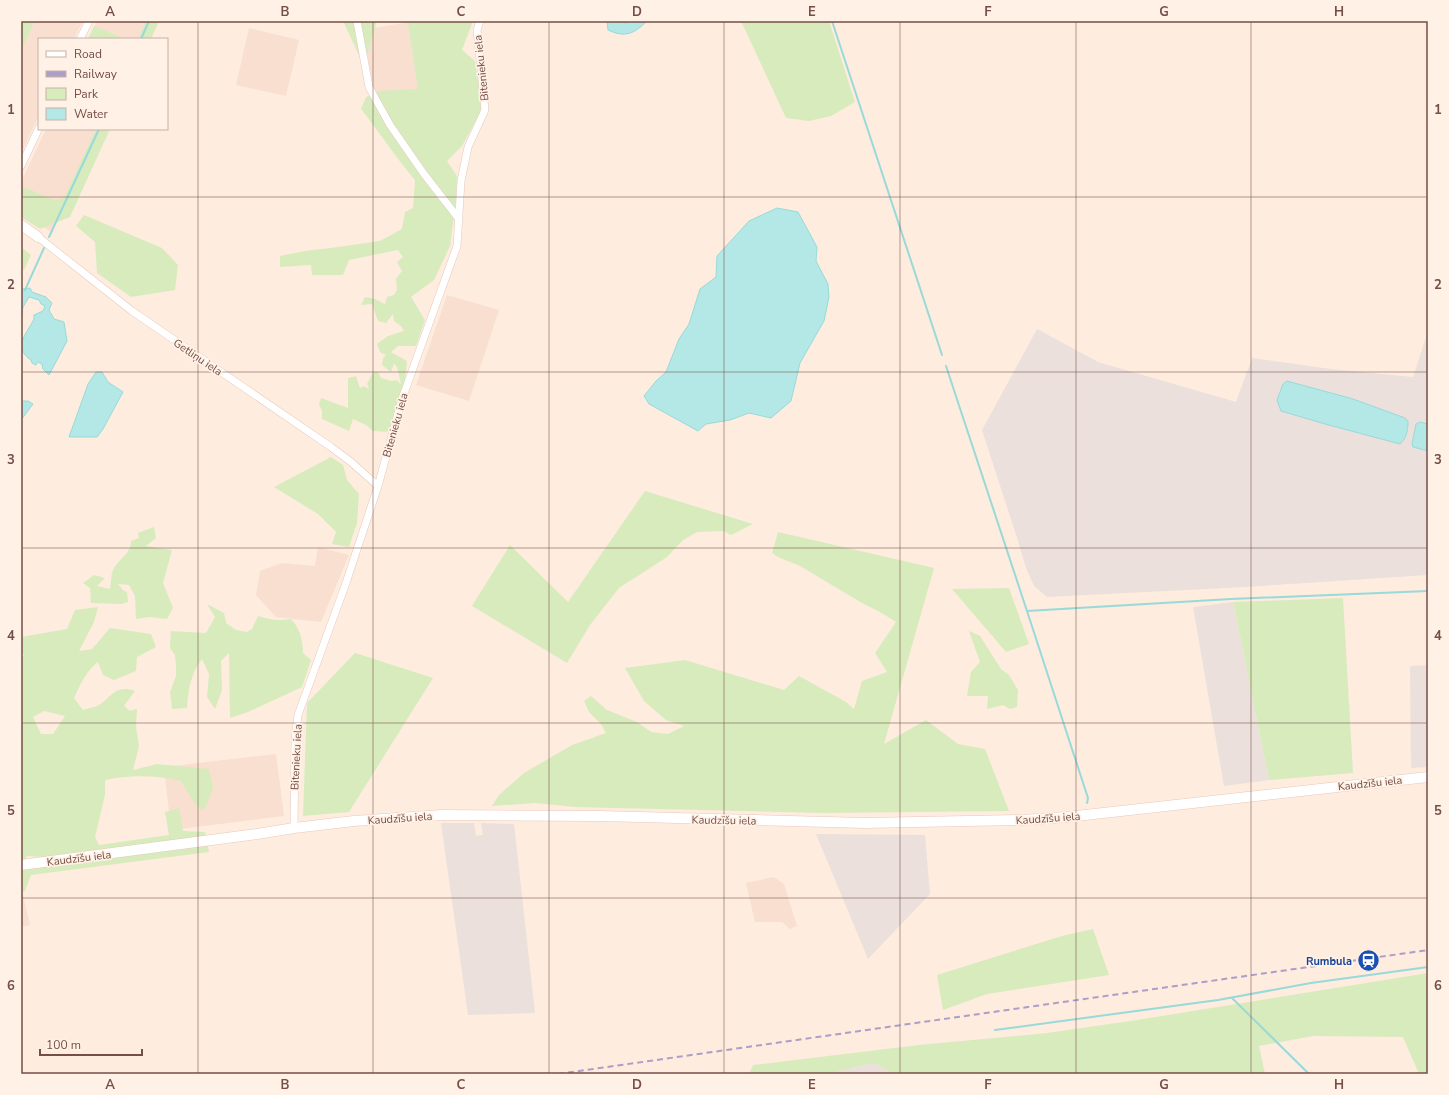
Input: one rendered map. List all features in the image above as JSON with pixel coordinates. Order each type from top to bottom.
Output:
[{"type":"street","points":[[80,38],[89,21]]},
{"type":"street","points":[[357,21],[369,87],[390,125],[424,174],[459,219]]},
{"type":"street","name":"Bitenieku iela","points":[[294,828],[295,740],[298,715],[346,583],[378,486],[402,399],[457,246],[461,180],[468,147],[485,110],[477,30],[480,21]]},
{"type":"street","points":[[21,166],[38,130]]},
{"type":"street","name":"Getliņu iela","points":[[21,225],[132,311],[331,447],[351,462],[378,486]]},
{"type":"street","name":"Kaudzīšu iela","points":[[21,865],[294,828],[368,820],[442,815],[600,816],[865,823],[1022,820],[1067,817],[1428,776]]},
{"type":"shaded area","points":[[35,21],[83,21],[74,38],[38,38],[38,117],[21,154],[21,51]]},
{"type":"shaded area","points":[[97,21],[148,21],[140,38],[88,38]]},
{"type":"shaded area","points":[[416,21],[428,96],[395,124],[374,88],[367,55],[367,29]]},
{"type":"shaded area","points":[[249,28],[299,40],[286,96],[236,85]]},
{"type":"shaded area","points":[[46,130],[98,130],[66,197],[52,233],[21,210],[21,182]]},
{"type":"shaded area","points":[[447,295],[499,310],[469,401],[416,385]]},
{"type":"shaded area","points":[[1037,329],[1098,362],[1236,402],[1252,358],[1331,369],[1413,377],[1428,331],[1428,575],[1245,587],[1047,597],[1034,586],[1026,568],[982,430]]},
{"type":"shaded area","points":[[318,547],[349,555],[321,622],[276,617],[256,595],[260,571],[282,563],[315,566]]},
{"type":"shaded area","points":[[1233,602],[1269,780],[1224,786],[1193,607]]},
{"type":"shaded area","points":[[1428,665],[1428,767],[1411,768],[1410,666]]},
{"type":"shaded area","points":[[276,754],[284,816],[171,830],[164,767]]},
{"type":"shaded area","points":[[441,823],[474,823],[476,836],[483,835],[481,823],[514,824],[535,1013],[468,1015]]},
{"type":"shaded area","points":[[816,834],[925,835],[930,894],[868,959]]},
{"type":"shaded area","points":[[774,877],[784,884],[797,926],[790,929],[782,922],[755,922],[746,883]]},
{"type":"shaded area","points":[[21,887],[30,925],[21,927]]},
{"type":"shaded area","points":[[873,1063],[894,1074],[828,1074]]},
{"type":"green space","points":[[21,21],[35,21],[21,51]]},
{"type":"green space","points":[[146,21],[159,21],[151,38],[138,38]]},
{"type":"green space","points":[[343,21],[377,21],[364,66]]},
{"type":"green space","points":[[409,21],[473,21],[462,50],[475,61],[482,109],[462,146],[447,161],[457,176],[456,200],[450,246],[434,280],[411,297],[425,320],[416,346],[398,346],[391,352],[407,361],[404,389],[391,432],[373,431],[366,425],[353,419],[349,431],[322,419],[322,411],[319,405],[321,398],[348,408],[348,378],[356,376],[360,388],[364,386],[369,389],[367,384],[373,372],[378,372],[381,378],[392,381],[396,380],[401,384],[397,367],[394,363],[391,372],[382,365],[383,358],[386,355],[380,352],[377,344],[388,336],[404,331],[401,326],[394,321],[393,314],[386,323],[378,321],[372,304],[361,305],[365,297],[375,299],[385,304],[387,297],[394,295],[397,290],[396,279],[402,271],[397,262],[403,257],[398,250],[349,260],[343,275],[312,275],[311,265],[280,267],[280,256],[305,251],[380,241],[402,229],[405,212],[413,208],[415,180],[361,109],[366,97],[380,91],[418,89],[408,24]]},
{"type":"green space","points":[[741,21],[829,21],[855,102],[831,116],[809,121],[786,118]]},
{"type":"green space","points":[[94,26],[123,38],[88,38]]},
{"type":"green space","points":[[96,130],[110,130],[70,217],[40,229],[21,217],[21,186],[54,200],[64,198]]},
{"type":"green space","points":[[84,215],[162,248],[178,265],[175,290],[131,297],[97,273],[95,242],[76,226]]},
{"type":"green space","points":[[21,247],[31,255],[24,270],[21,268]]},
{"type":"green space","points":[[331,457],[343,465],[347,480],[359,494],[357,523],[349,547],[332,544],[336,532],[318,514],[274,487]]},
{"type":"green space","points":[[645,491],[753,524],[731,535],[724,531],[697,532],[683,540],[667,557],[619,588],[590,625],[567,663],[472,606],[510,545],[568,602]]},
{"type":"green space","points":[[154,527],[156,538],[146,546],[172,550],[163,583],[173,608],[167,619],[149,617],[136,619],[135,596],[129,585],[118,584],[127,592],[128,602],[121,604],[91,603],[90,588],[83,583],[94,575],[105,578],[97,586],[110,589],[113,570],[127,553],[131,541],[139,538],[138,533]]},
{"type":"green space","points":[[778,532],[934,568],[884,744],[926,720],[958,744],[985,749],[1009,811],[823,813],[575,807],[536,803],[492,806],[499,795],[524,773],[572,745],[606,733],[601,724],[589,712],[584,701],[591,696],[607,710],[637,722],[651,732],[668,734],[684,726],[666,720],[644,701],[625,668],[685,660],[784,690],[799,676],[846,702],[854,709],[862,681],[887,672],[875,653],[896,622],[800,566],[772,553]]},
{"type":"green space","points":[[1009,588],[1029,644],[1006,652],[952,589]]},
{"type":"green space","points":[[1343,598],[1353,773],[1269,780],[1233,602]]},
{"type":"green space","points":[[207,604],[224,613],[226,623],[236,630],[247,632],[252,629],[258,616],[274,620],[291,619],[297,626],[303,653],[311,660],[302,687],[248,712],[230,718],[229,653],[221,661],[222,690],[215,709],[207,697],[209,674],[202,659],[195,670],[191,682],[187,708],[172,709],[170,692],[176,676],[176,665],[175,655],[170,648],[171,631],[206,633],[215,617]]},
{"type":"green space","points":[[98,607],[94,622],[79,651],[92,649],[110,628],[151,634],[156,647],[137,657],[136,671],[114,680],[103,675],[98,662],[84,678],[74,698],[83,710],[99,705],[118,690],[128,689],[135,691],[124,706],[130,711],[137,709],[136,727],[139,746],[133,770],[157,764],[209,769],[213,788],[206,807],[200,810],[181,781],[143,776],[105,780],[105,795],[95,837],[99,845],[169,835],[165,812],[179,808],[183,831],[205,832],[209,852],[31,875],[25,891],[21,892],[21,657],[24,656],[21,649],[21,637],[67,629],[75,610]],"holes":[[[44,711],[65,716],[53,734],[41,734],[33,717]],[[27,856],[44,857],[22,867]]]},
{"type":"green space","points":[[969,631],[980,636],[1001,669],[1009,675],[1018,690],[1017,707],[1010,709],[1003,705],[987,709],[988,696],[967,696],[971,672],[980,662]]},
{"type":"green space","points":[[355,653],[433,678],[349,812],[303,816],[307,703]]},
{"type":"green space","points":[[1093,929],[1109,975],[987,994],[943,1010],[937,975],[1062,936]]},
{"type":"green space","points":[[1428,973],[1428,1074],[1419,1074],[1403,1037],[1313,1036],[1259,1046],[1265,1074],[894,1074],[873,1063],[828,1074],[749,1074],[753,1065],[919,1045],[1047,1033]]},
{"type":"water","points":[[607,21],[620,21],[625,23],[628,21],[647,21],[633,32],[619,34],[608,30]]},
{"type":"water","points":[[777,208],[798,212],[817,247],[816,261],[828,284],[829,297],[824,321],[800,363],[791,401],[771,418],[749,413],[730,420],[706,424],[698,431],[649,404],[644,396],[656,381],[666,372],[679,339],[689,324],[700,289],[716,277],[717,256],[749,221]]},
{"type":"water","points":[[30,288],[32,292],[46,297],[52,303],[49,310],[54,319],[64,322],[67,341],[49,375],[43,369],[42,364],[38,362],[36,365],[32,363],[31,360],[25,355],[21,346],[22,341],[34,319],[34,315],[43,311],[45,306],[41,304],[39,300],[29,297],[23,307],[21,320],[21,290]]},
{"type":"water","points":[[96,372],[102,372],[108,382],[123,392],[97,437],[69,437],[88,384]]},
{"type":"water","points":[[1287,381],[1353,399],[1405,418],[1408,421],[1406,436],[1400,444],[1281,411],[1277,400],[1283,384]]},
{"type":"water","points":[[21,401],[28,401],[33,404],[21,420]]},
{"type":"water","points":[[1420,422],[1428,424],[1428,451],[1413,447],[1412,444],[1416,424]]},
{"type":"waterway","points":[[141,38],[149,21]]},
{"type":"waterway","points":[[832,21],[942,355]]},
{"type":"waterway","points":[[49,237],[99,130]]},
{"type":"waterway","points":[[25,290],[44,248]]},
{"type":"waterway","points":[[946,366],[1027,611],[1231,599],[1428,591]]},
{"type":"waterway","points":[[1027,611],[1088,798],[1087,803]]},
{"type":"waterway","points":[[995,1030],[1218,1000],[1311,983],[1428,967]]},
{"type":"waterway","points":[[1232,998],[1309,1074]]},
{"type":"railway","points":[[558,1074],[1428,950]]},
{"type":"place","name":"Rumbula","points":[[1368,961]]}]
